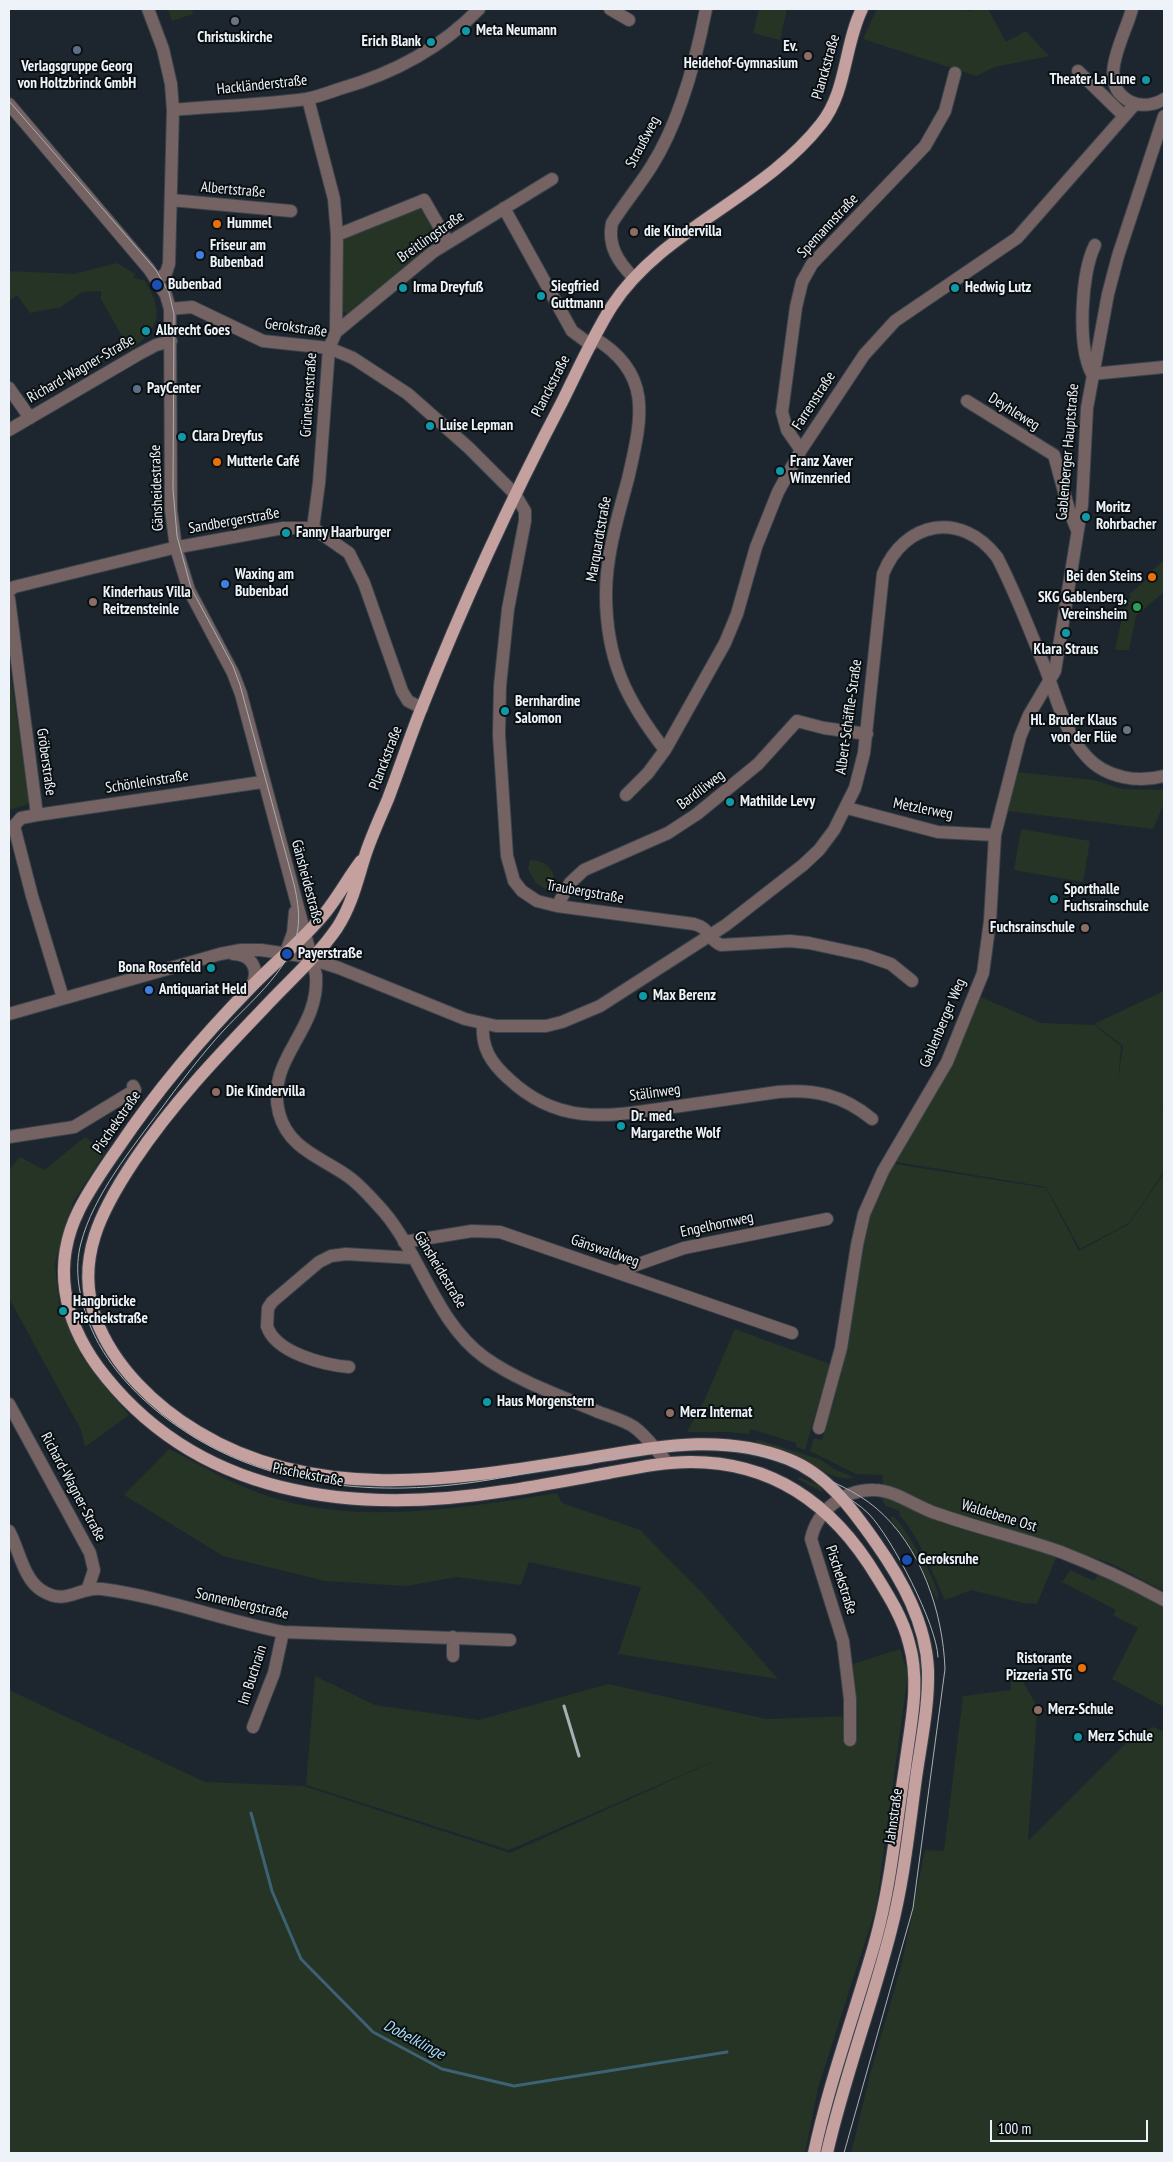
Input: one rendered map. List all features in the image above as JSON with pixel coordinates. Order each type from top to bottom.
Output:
[{"type":"main road","name":"Planckstraße","points":[[311,958],[342,920],[355,893],[366,853],[422,708],[515,494],[592,342],[612,307],[634,278],[658,255],[779,166],[821,125],[833,106],[839,90],[850,40],[862,9]]},
{"type":"main road","name":"Planckstraße","points":[[305,934],[326,913],[366,853]]},
{"type":"main road","name":"Pischekstraße","points":[[305,934],[252,985],[198,1044],[145,1110],[95,1182],[68,1236],[63,1273],[71,1319],[81,1342],[112,1386],[156,1428],[206,1460],[251,1479],[313,1495],[382,1501],[447,1498],[506,1491],[668,1463],[717,1464],[753,1472],[801,1493],[825,1511]]},
{"type":"main road","name":"Pischekstraße","points":[[311,958],[177,1101],[121,1180],[99,1221],[89,1257],[89,1293],[100,1329],[125,1368],[145,1391],[168,1411],[214,1441],[265,1463],[337,1479],[396,1481],[451,1477],[653,1447],[711,1443],[765,1451],[804,1466],[818,1475],[841,1498]]},
{"type":"main road","name":"Jahnstraße","points":[[827,2153],[894,1921],[924,1728],[928,1675],[920,1626],[906,1592],[882,1551],[841,1498]]},
{"type":"main road","name":"Jahnstraße","points":[[814,2153],[883,1910],[915,1686],[909,1639],[899,1615],[860,1550],[825,1511]]},
{"type":"street","points":[[148,9],[163,49],[171,84],[173,110],[169,264],[166,273],[157,280]]},
{"type":"street","name":"Hackländerstraße","points":[[173,110],[308,99],[361,82],[411,60],[456,31],[479,9]]},
{"type":"street","points":[[610,9],[629,20]]},
{"type":"street","name":"Straußweg","points":[[634,278],[618,260],[610,233],[612,224],[652,166],[673,123],[699,44],[706,9]]},
{"type":"street","points":[[1132,9],[1112,78],[1115,87],[1125,99],[1135,104],[1164,103]]},
{"type":"street","points":[[1078,71],[1124,116]]},
{"type":"street","name":"Spemannstraße","points":[[801,450],[787,430],[782,412],[796,307],[802,282],[812,264],[926,146],[945,111],[955,73]]},
{"type":"street","name":"Grüneisenstraße","points":[[308,99],[334,199],[338,235],[336,332],[329,348],[319,483],[313,528]]},
{"type":"street","points":[[9,104],[157,280],[166,295],[170,309]]},
{"type":"street","name":"Farrenstraße","points":[[626,795],[648,773],[665,750],[731,630],[768,514],[801,450],[864,355],[887,328],[926,299],[1017,238],[1135,104]]},
{"type":"street","name":"Gablenberger Hauptstraße","points":[[1049,679],[1055,671],[1082,505],[1087,408],[1092,374],[1118,256],[1164,116]]},
{"type":"street","name":"Breitlingstraße","points":[[336,332],[448,242],[552,179]]},
{"type":"street","name":"Albertstraße","points":[[171,200],[291,211]]},
{"type":"street","points":[[338,235],[424,200],[448,242]]},
{"type":"street","name":"Marquardtstraße","points":[[504,208],[572,331],[592,342],[609,348],[624,361],[635,384],[641,413],[609,560],[606,595],[609,635],[617,669],[629,698],[641,720],[665,750]]},
{"type":"street","name":"Gablenberger Hauptstraße","points":[[1092,374],[1084,353],[1084,281],[1088,261],[1095,245]]},
{"type":"street","name":"Gerokstraße","points":[[170,309],[192,307],[263,341],[329,348],[353,358],[408,394],[469,448],[515,494]]},
{"type":"street","name":"Gänsheidestraße","points":[[170,309],[172,342],[172,510],[176,548],[190,590],[233,673],[241,694],[262,782],[315,971],[314,1005],[310,1017],[283,1064],[276,1089],[279,1114],[292,1139],[314,1157],[348,1175],[385,1214],[404,1242],[443,1310],[460,1332],[482,1355],[522,1380],[630,1425],[668,1463]]},
{"type":"street","name":"Richard-Wagner-Straße","points":[[9,430],[156,345],[172,342]]},
{"type":"street","points":[[1092,374],[1164,367]]},
{"type":"street","points":[[9,388],[30,418]]},
{"type":"street","name":"Deyhleweg","points":[[967,401],[1054,455],[1069,510],[1077,530]]},
{"type":"street","name":"Traubergstraße","points":[[515,494],[525,511],[526,521],[504,638],[499,712],[507,856],[514,881],[522,891],[537,901],[557,906],[694,924],[705,927],[717,943],[726,945],[790,940],[853,952],[891,964],[912,981]]},
{"type":"street","name":"Albert-Schäffle-Straße","points":[[311,958],[442,1011],[483,1023],[511,1028],[546,1026],[600,1006],[711,936],[808,860],[834,830],[847,808],[860,772],[867,734],[882,574],[888,560],[904,541],[928,529],[951,527],[963,530],[988,545],[1002,568],[1069,731],[1087,758],[1100,768],[1116,776],[1151,779],[1164,776]]},
{"type":"street","name":"Sandbergerstraße","points":[[9,591],[14,587],[65,573],[176,548],[283,528],[313,528]]},
{"type":"street","points":[[313,528],[349,553],[364,583],[402,691],[408,700],[422,708]]},
{"type":"street","name":"Gröberstraße","points":[[9,599],[37,815],[21,818],[14,826],[32,896],[63,998]]},
{"type":"street","name":"Gablenberger Weg","points":[[819,1428],[841,1348],[857,1245],[864,1214],[882,1171],[947,1062],[983,973],[987,956],[995,835],[1020,737],[1029,715],[1049,679]]},
{"type":"street","name":"Bardiliweg","points":[[557,906],[570,883],[584,870],[668,833],[698,814],[758,764],[797,721],[824,728],[867,734]]},
{"type":"street","name":"Schönleinstraße","points":[[37,815],[262,782]]},
{"type":"street","name":"Metzlerweg","points":[[847,808],[938,832],[995,835]]},
{"type":"street","points":[[286,952],[294,925],[294,897]]},
{"type":"street","points":[[9,1014],[220,954],[241,950],[286,952],[311,958]]},
{"type":"street","points":[[220,954],[240,954],[250,959],[255,973],[252,985]]},
{"type":"street","points":[[282,989],[300,977],[315,971],[337,970]]},
{"type":"street","points":[[316,986],[321,975],[337,970]]},
{"type":"street","name":"Stälinweg","points":[[483,1023],[484,1046],[502,1073],[521,1090],[554,1109],[575,1114],[612,1116],[778,1092],[801,1091],[817,1092],[839,1098],[858,1107],[872,1118]]},
{"type":"street","points":[[9,1137],[74,1127],[136,1090],[133,1086]]},
{"type":"street","name":"Engelhornweg","points":[[616,1272],[684,1248],[827,1219]]},
{"type":"street","name":"Gänswaldweg","points":[[404,1242],[487,1230],[512,1235],[792,1333]]},
{"type":"street","points":[[349,1367],[322,1364],[280,1343],[267,1326],[268,1308],[272,1302],[319,1262],[331,1256],[346,1254],[413,1258]]},
{"type":"street","name":"Richard-Wagner-Straße","points":[[9,1404],[90,1553],[94,1570],[88,1588]]},
{"type":"street","name":"Waldebene Ost","points":[[825,1511],[841,1498],[859,1492],[885,1491],[939,1515],[1069,1555],[1120,1576],[1164,1600]]},
{"type":"street","name":"Pischekstraße","points":[[825,1511],[815,1526],[811,1539],[843,1641],[850,1698],[850,1740]]},
{"type":"street","points":[[9,1530],[30,1578],[37,1587],[50,1595],[61,1597],[77,1595],[88,1588]]},
{"type":"street","name":"Sonnenbergstraße","points":[[88,1588],[162,1601],[253,1626],[283,1632],[510,1640]]},
{"type":"street","name":"Im Buchrain","points":[[253,1727],[274,1673],[283,1632]]},
{"type":"street","points":[[453,1637],[453,1656]]},
{"type":"green space","points":[[168,9],[192,9],[193,14],[172,21]]},
{"type":"green space","points":[[759,9],[787,9],[780,40],[753,33]]},
{"type":"green space","points":[[877,9],[956,9],[972,11],[972,9],[988,9],[1006,42],[1026,31],[1049,56],[995,67],[976,76],[863,39]]},
{"type":"green space","points":[[424,200],[448,242],[354,317],[344,312],[336,305],[337,235]]},
{"type":"green space","points":[[117,263],[135,274],[133,278],[144,280],[155,301],[157,310],[153,327],[130,350],[101,299],[101,291],[82,292],[61,307],[30,313],[17,295],[9,301],[9,271],[74,274]]},
{"type":"green space","name":"SKG Gablenberg, Vereinsheim","points":[[1164,560],[1164,592],[1136,616],[1129,650],[1115,650],[1124,609],[1129,605],[1126,601],[1131,597],[1129,594],[1150,577],[1148,574]]},
{"type":"green space","points":[[9,665],[29,801],[26,805],[9,810]]},
{"type":"green space","points":[[1016,772],[1094,780],[1121,789],[1164,790],[1164,803],[1153,829],[1008,811]]},
{"type":"green space","points":[[1021,829],[1090,841],[1083,882],[1014,870]]},
{"type":"green space","points":[[530,860],[546,864],[554,876],[553,888],[547,890],[536,883],[528,869]]},
{"type":"green space","points":[[1164,991],[1164,1105],[1160,1104],[1164,1106],[1164,1171],[1129,1223],[1080,1249],[1046,1187],[891,1161],[976,995],[1041,1023],[1094,1025],[1121,1046],[1118,1081],[1123,1046],[1094,1024]]},
{"type":"green space","points":[[85,1137],[105,1152],[73,1202],[55,1263],[59,1304],[81,1356],[129,1415],[85,1447],[81,1430],[9,1298],[9,1170],[20,1157],[44,1170]]},
{"type":"green space","points":[[895,1164],[1046,1188],[1079,1251],[1129,1224],[1164,1173],[1164,1591],[1112,1564],[1061,1546],[1037,1604],[1023,1603],[971,1590],[945,1600],[918,1542],[899,1515],[900,1511],[886,1506],[882,1500],[883,1475],[856,1474],[810,1451],[814,1438],[822,1440],[835,1397],[863,1230],[877,1190]]},
{"type":"green space","points":[[735,1329],[830,1364],[805,1450],[796,1447],[796,1443],[751,1429],[749,1434],[687,1432],[704,1401]]},
{"type":"green space","points":[[756,1439],[819,1459],[836,1470],[855,1478],[832,1475],[794,1455],[755,1442]]},
{"type":"green space","points":[[169,1449],[250,1490],[297,1504],[334,1510],[408,1512],[446,1509],[557,1493],[562,1503],[640,1530],[705,1596],[778,1679],[618,1654],[641,1587],[529,1562],[521,1585],[456,1577],[407,1586],[325,1581],[223,1556],[124,1495]]},
{"type":"green space","points":[[799,1477],[820,1486],[824,1493],[798,1479]]},
{"type":"green space","points":[[893,1516],[905,1530],[926,1566],[936,1588],[938,1602],[915,1554],[890,1518]]},
{"type":"green space","points":[[1070,1570],[1094,1581],[1099,1571],[1164,1608],[1164,1707],[1112,1679],[1138,1628],[1113,1615],[1116,1610],[1062,1582]]},
{"type":"green space","points":[[900,1649],[908,1674],[876,1908],[818,2088],[805,2153],[9,2153],[9,1690],[205,1782],[304,1786],[510,1853],[730,1754],[509,1850],[306,1785],[315,1676],[375,1705],[479,1720],[608,1684],[766,1719],[855,1716],[853,1664]]},
{"type":"green space","points":[[1022,1680],[1039,1710],[1037,1713],[1028,1841],[1135,1734],[1154,1727],[1164,1732],[1164,2153],[851,2153],[871,2071],[902,1963],[925,1850],[944,1851],[963,1696],[1011,1690],[1011,1681]]},
{"type":"waterway","name":"Dobelklinge","points":[[251,1813],[272,1891],[301,1959],[373,2032],[442,2069],[514,2086],[727,2052]]},
{"type":"tram line","points":[[9,101],[156,270],[169,293],[174,314],[173,489],[177,536],[191,588],[233,666],[240,685],[294,884],[298,911],[296,938],[291,951],[275,976],[224,1030],[191,1069],[126,1156],[94,1208],[81,1243],[78,1262],[80,1292],[88,1320],[103,1351],[113,1366],[124,1380],[163,1416],[213,1448],[252,1465],[292,1477],[332,1484],[374,1488],[416,1488],[500,1478],[645,1451],[693,1447],[723,1448],[780,1460],[834,1483],[852,1491],[868,1502],[892,1523],[905,1541],[927,1581],[940,1625],[945,1669],[913,1908],[844,2153]]},
{"type":"tram line","points":[[213,1032],[270,970]]},
{"type":"tram line","points":[[834,1490],[853,1501],[869,1514],[879,1526],[901,1561],[922,1604],[936,1643],[938,1657]]},
{"type":"railway","points":[[564,1706],[579,1756]]},
{"type":"place","name":"Christuskirche","points":[[235,21]]},
{"type":"place","name":"Meta Neumann","points":[[466,31]]},
{"type":"place","name":"Erich Blank","points":[[431,42]]},
{"type":"place","name":"Verlagsgruppe Georg von Holtzbrinck GmbH","points":[[77,50]]},
{"type":"place","name":"Ev. Heidehof-Gymnasium","points":[[808,56]]},
{"type":"place","name":"Theater La Lune","points":[[1146,80]]},
{"type":"place","name":"Hummel","points":[[217,224]]},
{"type":"place","name":"die Kindervilla","points":[[634,232]]},
{"type":"place","name":"Friseur am Bubenbad","points":[[200,255]]},
{"type":"place","name":"Bubenbad","points":[[157,285]]},
{"type":"place","name":"Irma Dreyfuß","points":[[403,288]]},
{"type":"place","name":"Hedwig Lutz","points":[[955,288]]},
{"type":"place","name":"Siegfried Guttmann","points":[[541,296]]},
{"type":"place","name":"Albrecht Goes","points":[[146,331]]},
{"type":"place","name":"PayCenter","points":[[137,389]]},
{"type":"place","name":"Luise Lepman","points":[[430,426]]},
{"type":"place","name":"Clara Dreyfus","points":[[182,437]]},
{"type":"place","name":"Mutterle Café","points":[[217,462]]},
{"type":"place","name":"Franz Xaver Winzenried","points":[[780,471]]},
{"type":"place","name":"Moritz Rohrbacher","points":[[1086,517]]},
{"type":"place","name":"Fanny Haarburger","points":[[286,533]]},
{"type":"place","name":"Bei den Steins","points":[[1152,577]]},
{"type":"place","name":"Waxing am Bubenbad","points":[[225,584]]},
{"type":"place","name":"Kinderhaus Villa Reitzensteinle","points":[[93,602]]},
{"type":"place","name":"SKG Gablenberg, Vereinsheim","points":[[1137,607]]},
{"type":"place","name":"Klara Straus","points":[[1066,633]]},
{"type":"place","name":"Bernhardine Salomon","points":[[505,711]]},
{"type":"place","name":"Hl. Bruder Klaus von der Flüe","points":[[1127,730]]},
{"type":"place","name":"Mathilde Levy","points":[[730,802]]},
{"type":"place","name":"Sporthalle Fuchsrainschule","points":[[1054,899]]},
{"type":"place","name":"Fuchsrainschule","points":[[1085,928]]},
{"type":"place","name":"Payerstraße","points":[[287,954]]},
{"type":"place","name":"Bona Rosenfeld","points":[[211,968]]},
{"type":"place","name":"Antiquariat Held","points":[[149,990]]},
{"type":"place","name":"Max Berenz","points":[[643,996]]},
{"type":"place","name":"Die Kindervilla","points":[[216,1092]]},
{"type":"place","name":"Dr. med. Margarethe Wolf","points":[[621,1126]]},
{"type":"place","name":"Hangbrücke Pischekstraße","points":[[63,1311]]},
{"type":"place","name":"Haus Morgenstern","points":[[487,1402]]},
{"type":"place","name":"Merz Internat","points":[[670,1413]]},
{"type":"place","name":"Geroksruhe","points":[[907,1560]]},
{"type":"place","name":"Ristorante Pizzeria STG","points":[[1082,1668]]},
{"type":"place","name":"Merz-Schule","points":[[1038,1710]]},
{"type":"place","name":"Merz Schule","points":[[1078,1737]]}]
